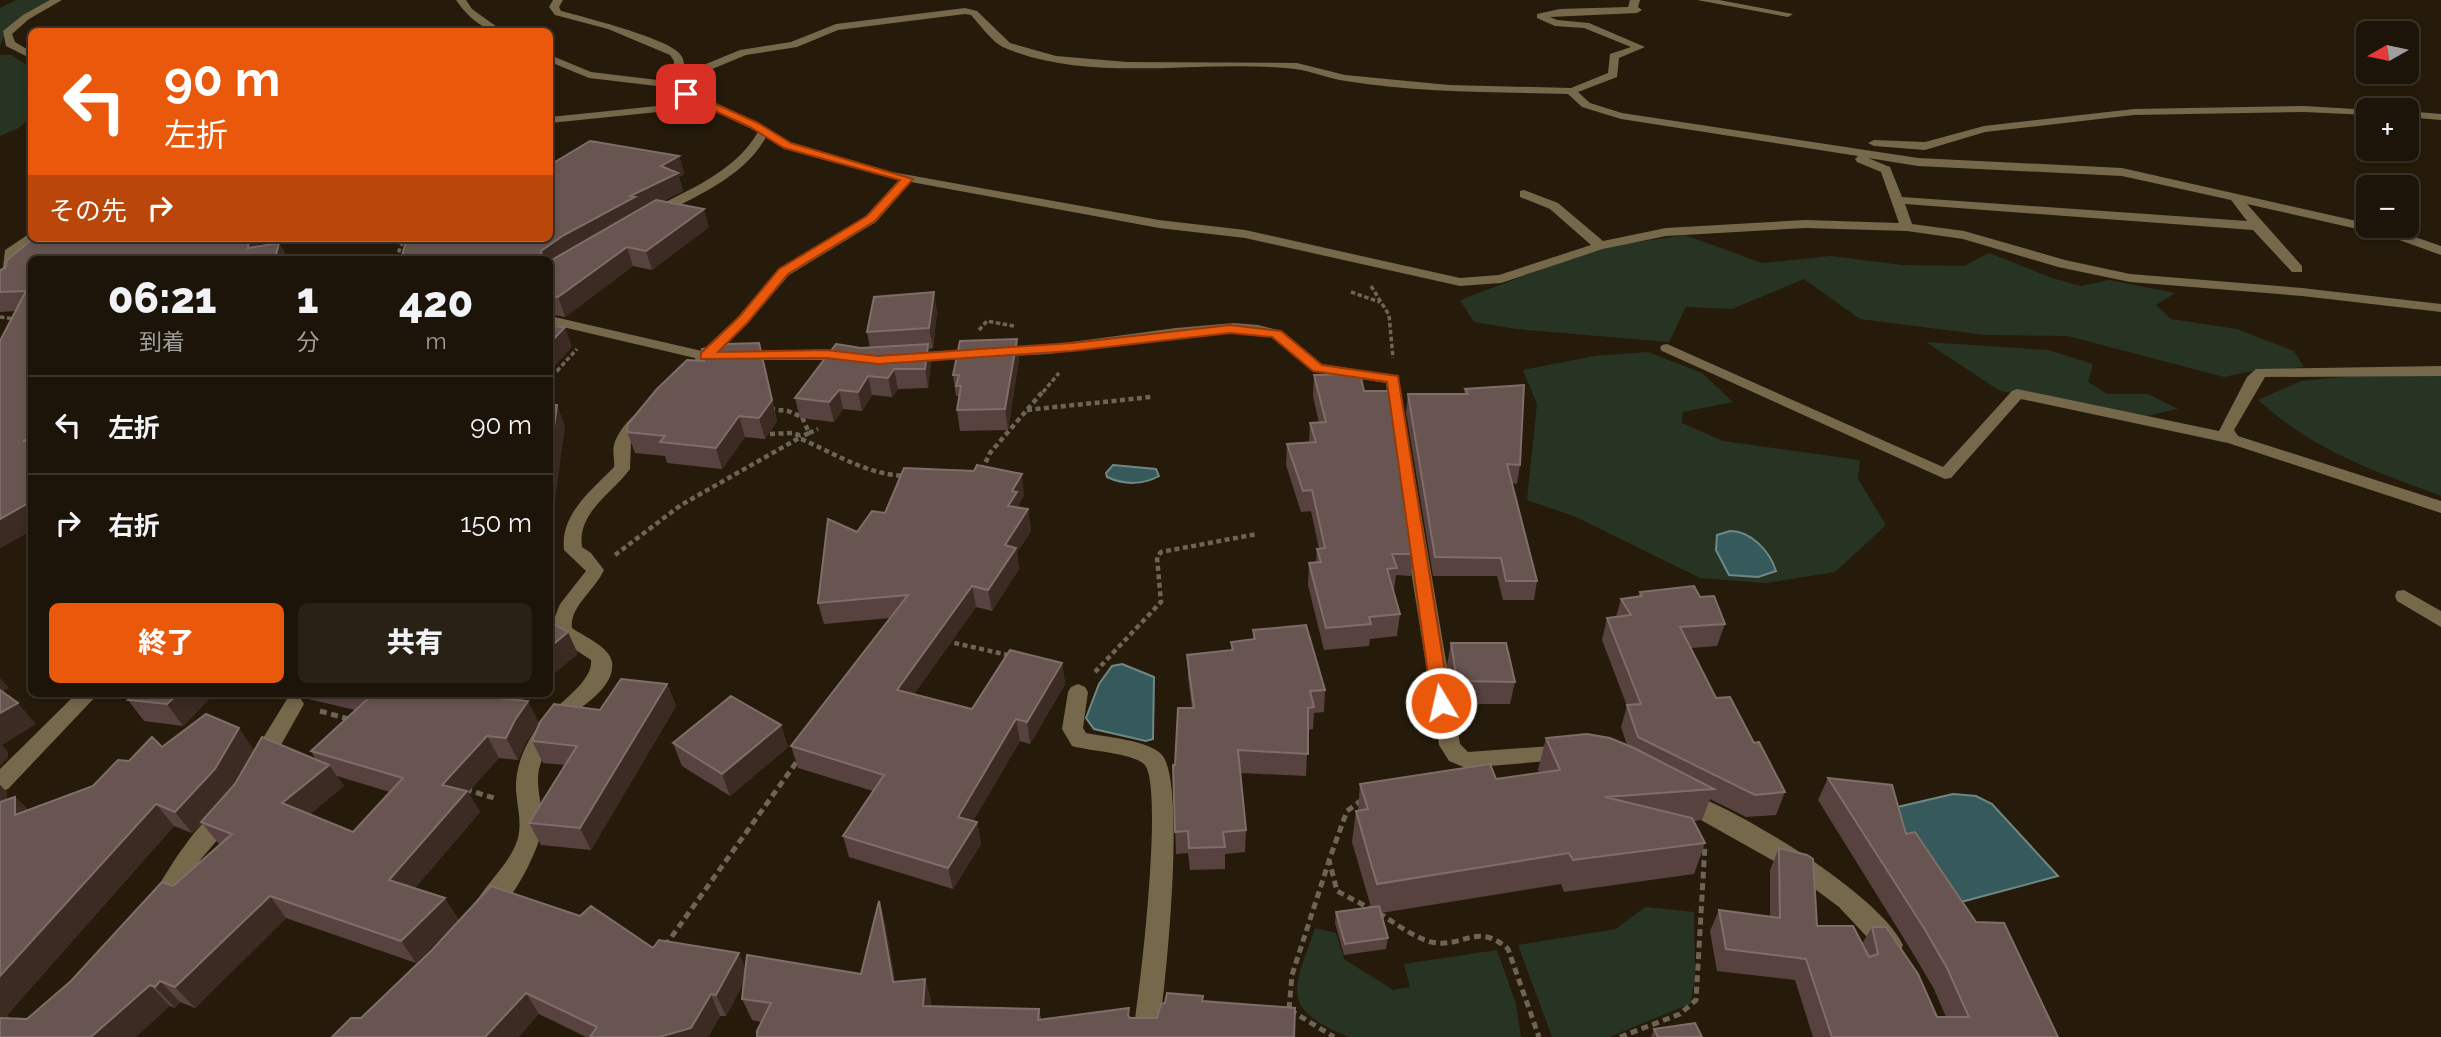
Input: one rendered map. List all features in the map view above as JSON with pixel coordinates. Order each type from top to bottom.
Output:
[{"type":"street","points":[[28,54],[10,44],[7,33],[26,17],[57,0]]},
{"type":"street","points":[[461,0],[468,11],[493,28]]},
{"type":"street","points":[[558,0],[554,7],[558,13],[611,27],[674,53],[679,61],[672,82]]},
{"type":"street","points":[[553,59],[589,75],[672,82],[744,52],[793,45],[836,26],[965,11],[974,13],[1006,45],[1055,59],[1127,65],[1268,64],[1297,66],[1345,78],[1449,88],[1572,92],[1613,75],[1614,56],[1640,47],[1586,24],[1555,23],[1540,16],[1560,12],[1637,10],[1634,4],[1601,0]]},
{"type":"street","points":[[1702,0],[1788,14]]},
{"type":"street","points":[[672,82],[705,104],[800,149],[907,179],[1160,224],[1245,234],[1460,282],[1501,279],[1600,246],[1666,232],[1764,225],[1907,227],[1964,235],[2063,264],[2130,278],[2302,292],[2441,308]]},
{"type":"street","points":[[1572,92],[1575,98],[1594,108],[1620,116],[1766,136],[1918,162],[2122,172],[2392,233],[2441,251]]},
{"type":"street","points":[[553,120],[705,104]]},
{"type":"street","points":[[1907,227],[1886,170],[1868,161],[1779,144],[1766,136],[1764,130],[1782,129],[1896,146],[1925,146],[1984,129],[2134,112],[2304,109],[2356,111]]},
{"type":"street","points":[[2419,115],[2441,117]]},
{"type":"street","points":[[642,220],[713,180],[760,143],[763,133]]},
{"type":"street","points":[[686,375],[743,320],[784,272],[871,219],[907,179]]},
{"type":"street","points":[[1524,194],[1554,205],[1600,246]]},
{"type":"street","points":[[2234,196],[2257,226],[2297,269]]},
{"type":"street","points":[[1898,200],[2257,226]]},
{"type":"street","points":[[0,289],[9,284],[12,250],[28,239]]},
{"type":"street","points":[[553,321],[705,356],[826,354],[865,360]]},
{"type":"street","points":[[891,359],[1086,344],[1205,330],[1254,330],[1283,338],[1307,362],[1318,368],[1393,379],[1415,540],[1450,745],[1456,755],[1466,760],[1555,753],[1589,755]]},
{"type":"street","points":[[1667,348],[1945,474],[2017,394],[2232,439],[2441,507]]},
{"type":"street","points":[[2232,439],[2226,430],[2255,377],[2261,372],[2441,371]]},
{"type":"street","points":[[471,922],[507,879],[527,841],[531,825],[528,771],[544,733],[601,674],[603,666],[598,655],[563,632],[560,627],[562,616],[591,582],[595,570],[591,563],[571,548],[573,526],[591,500],[622,469],[622,442],[626,434],[657,403]]},
{"type":"street","points":[[2404,596],[2441,620]]},
{"type":"street","points":[[1078,692],[1072,729],[1079,740],[1143,753],[1153,758],[1158,766],[1162,804],[1160,907],[1152,1001],[1145,1037]]},
{"type":"street","points":[[0,783],[85,697]]},
{"type":"street","points":[[144,925],[192,852],[244,792],[294,704]]},
{"type":"street","points":[[1667,791],[1783,853],[1839,891],[1867,916],[1903,965]]},
{"type":"path","points":[[1377,262],[1370,287],[1391,320],[1390,340],[1396,368],[1393,379]]},
{"type":"path","points":[[1351,292],[1382,303]]},
{"type":"path","points":[[0,317],[21,320]]},
{"type":"path","points":[[553,372],[557,371],[593,330]]},
{"type":"path","points":[[981,472],[990,453],[1086,344]]},
{"type":"path","points":[[1027,410],[1151,397]]},
{"type":"path","points":[[764,408],[797,413],[806,421],[809,433]]},
{"type":"path","points":[[595,570],[693,495],[818,429]]},
{"type":"path","points":[[770,434],[792,433],[878,473],[894,477],[913,475]]},
{"type":"path","points":[[1078,692],[1161,602],[1157,557],[1161,552],[1257,534]]},
{"type":"path","points":[[937,639],[1017,657]]},
{"type":"path","points":[[294,704],[360,722]]},
{"type":"path","points":[[658,956],[803,753]]},
{"type":"path","points":[[463,788],[510,803],[528,801]]},
{"type":"path","points":[[1289,1009],[1292,975],[1347,811],[1358,800],[1371,798]]},
{"type":"path","points":[[1620,1037],[1680,1014],[1696,1000],[1699,911],[1707,812]]},
{"type":"path","points":[[1329,860],[1337,891],[1433,942],[1484,934],[1499,938],[1508,949],[1539,1037]]},
{"type":"path","points":[[1278,1008],[1289,1009],[1334,1037]]},
{"type":"green space","points":[[16,0],[55,0],[7,29],[0,46],[0,8]]},
{"type":"green space","points":[[0,55],[12,55],[28,66],[28,94],[25,95],[28,98],[28,120],[19,128],[0,136]]},
{"type":"green space","points":[[1685,235],[1762,263],[1831,256],[1902,265],[1964,266],[1989,253],[2052,278],[2081,286],[2109,280],[2175,293],[2156,305],[2171,319],[2237,329],[2294,351],[2304,367],[2247,372],[2224,377],[2068,336],[1985,335],[1860,319],[1804,279],[1732,309],[1686,307],[1669,342],[1516,329],[1474,322],[1460,300],[1556,264],[1618,245]]},
{"type":"green space","points":[[1926,342],[2048,350],[2093,364],[2088,382],[2107,394],[2148,394],[2178,409],[2146,416],[2000,391]]},
{"type":"green space","points":[[1648,352],[1702,373],[1733,402],[1683,412],[1682,423],[1723,441],[1860,460],[1858,479],[1886,525],[1835,572],[1766,583],[1700,578],[1576,517],[1527,500],[1537,404],[1523,370],[1594,356]]},
{"type":"green space","points":[[2414,370],[2441,371],[2441,496],[2367,467],[2323,446],[2258,400],[2301,381]]},
{"type":"green space","points":[[1645,907],[1694,912],[1695,980],[1690,1004],[1609,1037],[1552,1037],[1518,945],[1616,929]]},
{"type":"green space","points":[[1315,928],[1336,933],[1344,959],[1393,990],[1410,987],[1404,964],[1497,950],[1516,1004],[1521,1037],[1349,1037],[1326,1027],[1302,1006],[1298,995],[1301,967]]},
{"type":"water","points":[[1113,465],[1156,469],[1159,476],[1133,483],[1120,481],[1107,477],[1106,473]]},
{"type":"water","points":[[1730,531],[1746,535],[1759,544],[1776,571],[1758,577],[1729,575],[1716,550],[1717,535]]},
{"type":"water","points":[[1122,664],[1154,677],[1153,739],[1146,741],[1094,729],[1086,718],[1099,684],[1112,666]]},
{"type":"water","points":[[1953,794],[1976,796],[1992,804],[2058,876],[1946,906],[1889,809]]},
{"type":"building","points":[[590,141],[679,156],[661,166],[678,173],[630,196],[635,197],[564,235],[541,251],[542,256],[402,256],[406,242],[553,242],[553,163]]},
{"type":"building","points":[[656,200],[704,209],[646,251],[627,247],[558,297],[553,296],[553,259]]},
{"type":"building","points":[[29,242],[249,242],[248,248],[279,243],[276,256],[28,256],[28,439],[23,441],[28,441],[28,503],[0,519],[0,341],[26,291],[0,292],[0,270],[5,268],[7,260]]},
{"type":"building","points":[[934,292],[929,328],[867,332],[874,297]]},
{"type":"building","points":[[553,326],[565,327],[553,340]]},
{"type":"building","points":[[1017,339],[1005,409],[957,410],[961,386],[956,386],[959,375],[953,375],[960,341]]},
{"type":"building","points":[[759,343],[772,400],[759,418],[739,416],[716,448],[660,442],[665,436],[627,432],[628,424],[657,389],[687,360],[704,361],[702,349],[729,344]]},
{"type":"building","points":[[836,344],[861,348],[928,344],[925,369],[894,369],[888,378],[868,376],[858,392],[839,390],[829,402],[795,398]]},
{"type":"building","points":[[1360,374],[1364,391],[1389,391],[1413,554],[1392,554],[1397,568],[1387,569],[1400,614],[1369,617],[1371,624],[1326,628],[1309,563],[1321,562],[1317,549],[1325,548],[1312,490],[1303,491],[1287,444],[1316,442],[1310,423],[1326,422],[1314,375]]},
{"type":"building","points":[[1524,385],[1520,465],[1507,464],[1537,581],[1506,581],[1501,558],[1435,557],[1408,394],[1468,394],[1465,389]]},
{"type":"building","points":[[553,405],[557,405],[553,434]]},
{"type":"building","points":[[977,465],[1022,474],[1012,491],[1017,492],[1008,506],[1028,509],[1005,545],[1016,548],[988,590],[972,586],[897,690],[972,709],[1010,650],[1062,663],[1027,722],[1016,719],[958,817],[977,822],[948,868],[843,836],[884,775],[791,746],[908,595],[818,603],[828,519],[857,532],[872,511],[885,513],[904,468],[974,471]]},
{"type":"building","points":[[1694,586],[1700,597],[1714,596],[1725,624],[1680,627],[1716,698],[1730,697],[1754,743],[1759,742],[1785,792],[1755,795],[1638,737],[1627,705],[1641,704],[1607,618],[1631,615],[1621,599],[1642,596],[1640,592]]},
{"type":"building","points":[[553,624],[568,632],[553,644]]},
{"type":"building","points":[[1306,625],[1325,690],[1310,691],[1314,707],[1308,708],[1308,754],[1238,750],[1246,830],[1223,832],[1225,847],[1189,848],[1188,831],[1175,832],[1173,765],[1178,708],[1194,708],[1187,655],[1233,650],[1231,642],[1255,639],[1253,630]]},
{"type":"building","points":[[1451,643],[1506,643],[1515,682],[1457,681]]},
{"type":"building","points":[[621,679],[667,684],[580,828],[529,823],[577,746],[532,741],[540,722],[554,704],[600,710]]},
{"type":"building","points":[[0,690],[18,703],[0,713]]},
{"type":"building","points":[[731,696],[781,725],[722,774],[673,743]]},
{"type":"building","points":[[131,697],[175,697],[167,704],[128,700]]},
{"type":"building","points":[[370,697],[487,697],[528,701],[506,738],[487,736],[442,785],[467,791],[389,880],[445,898],[401,941],[270,896],[175,987],[160,981],[155,987],[150,985],[91,1037],[0,1037],[0,1018],[27,1019],[71,981],[162,882],[173,886],[232,834],[201,822],[235,784],[262,737],[329,765],[282,803],[353,832],[403,778],[311,751]]},
{"type":"building","points":[[206,714],[239,728],[215,769],[175,812],[156,804],[0,976],[0,802],[15,797],[15,815],[93,786],[118,760],[129,761],[152,737],[162,747]]},
{"type":"building","points":[[1587,734],[1610,738],[1634,748],[1714,789],[1605,797],[1692,818],[1705,843],[1573,860],[1569,853],[1377,884],[1356,811],[1368,809],[1360,784],[1490,764],[1496,779],[1560,770],[1546,738]]},
{"type":"building","points":[[1828,778],[1892,785],[1906,834],[1915,832],[1976,922],[2004,923],[2058,1037],[1832,1037],[1806,959],[1726,949],[1719,910],[1780,918],[1779,848],[1807,855],[1813,859],[1817,926],[1853,926],[1869,957],[1878,954],[1872,927],[1886,927],[1918,974],[1937,1017],[1969,1017],[1947,968],[1924,928]]},
{"type":"building","points":[[491,886],[580,916],[591,906],[653,948],[659,940],[739,953],[716,995],[711,994],[691,1028],[659,1037],[590,1037],[597,1027],[526,993],[485,1037],[332,1037],[351,1018],[361,1018],[432,950]]},
{"type":"building","points":[[879,901],[893,982],[925,979],[923,1006],[1039,1009],[1038,1020],[1129,1008],[1130,1018],[1157,1018],[1167,993],[1203,996],[1202,1001],[1295,1008],[1294,1037],[757,1037],[757,1031],[771,1003],[742,999],[747,955],[861,974]]},
{"type":"building","points":[[1379,906],[1388,938],[1345,944],[1336,912]]},
{"type":"building","points":[[1695,1023],[1702,1037],[1658,1037],[1654,1029]]},
{"type":"route","points":[[686,94],[754,125],[763,133],[788,145],[907,179],[871,219],[784,272],[743,320],[705,356],[838,354],[857,359],[878,360],[1072,347],[1230,329],[1276,334],[1287,341],[1307,362],[1329,372],[1393,379],[1441,703]]}]
